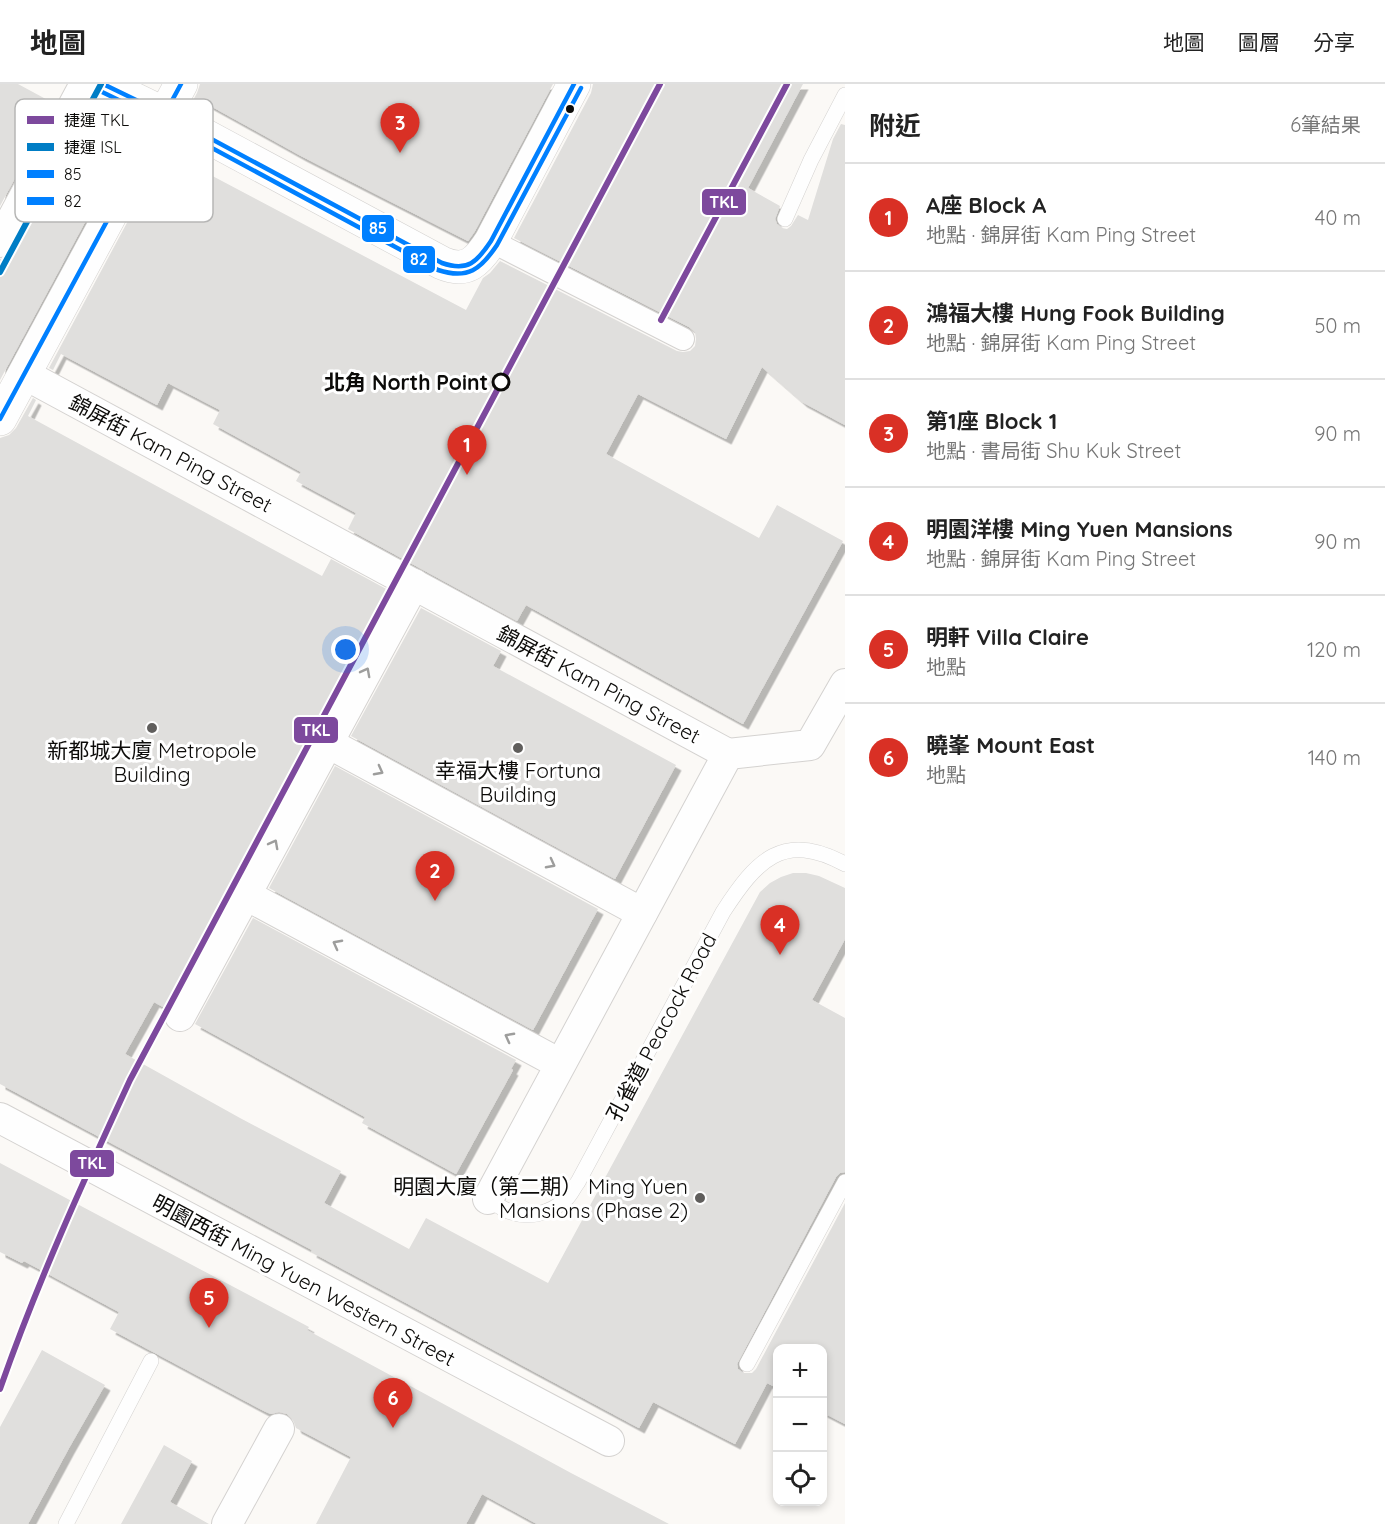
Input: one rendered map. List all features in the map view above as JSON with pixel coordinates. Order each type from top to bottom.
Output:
[{"type":"street","points":[[77,99],[85,84]]},
{"type":"street","points":[[103,84],[134,99]]},
{"type":"street","points":[[173,99],[181,84]]},
{"type":"street","points":[[213,140],[442,262],[456,267],[480,253],[574,84]]},
{"type":"street","points":[[0,242],[15,214]]},
{"type":"street","points":[[0,418],[106,222]]},
{"type":"street","points":[[480,253],[683,339]]},
{"type":"street","name":"錦屏街 Kam Ping Street","points":[[24,374],[728,754]]},
{"type":"street","points":[[180,1016],[414,584]]},
{"type":"street","points":[[488,1199],[728,754],[810,745],[845,684]]},
{"type":"street","points":[[328,743],[642,913]]},
{"type":"street","points":[[246,895],[560,1064]]},
{"type":"street","name":"明園西街 Ming Yuen Western Street","points":[[0,1118],[609,1441]]},
{"type":"street","points":[[227,1524],[279,1429]]},
{"type":"lane","points":[[785,219],[811,160],[845,95]]},
{"type":"lane","name":"孔雀道 Peacock Road","points":[[488,1199],[505,1210],[522,1215],[539,1214],[555,1208],[568,1197],[723,912],[740,886],[755,869],[770,857],[787,850],[814,851],[845,864]]},
{"type":"lane","points":[[747,1364],[845,1182]]},
{"type":"lane","points":[[66,1524],[151,1361]]},
{"type":"building","points":[[0,84],[18,84],[46,99],[15,99],[15,178],[0,206]]},
{"type":"building","points":[[200,84],[553,84],[468,241],[301,156],[213,107],[213,99],[194,99]]},
{"type":"building","points":[[593,84],[803,84],[748,188],[780,206],[775,219],[777,224],[787,229],[798,215],[808,220],[833,139],[841,124],[845,125],[845,425],[802,402],[762,367],[726,439],[638,394],[606,454],[759,538],[777,505],[843,541],[743,724],[526,605],[517,621],[348,529],[356,513],[296,481],[301,472],[213,424],[220,410],[168,383],[157,405],[61,354],[53,370],[49,368],[127,222],[213,222],[213,176],[466,310],[483,278],[500,261],[677,351],[690,351],[695,346],[696,339],[695,332],[689,327],[514,238],[591,93]]},
{"type":"building","points":[[30,222],[85,222],[0,380],[0,259],[9,257]]},
{"type":"building","points":[[33,398],[36,400],[28,416],[322,576],[331,559],[390,591],[165,1008],[154,1002],[125,1054],[341,1171],[324,1203],[409,1249],[426,1218],[548,1283],[760,892],[770,883],[793,873],[819,876],[845,888],[845,939],[812,1000],[845,1018],[845,1172],[836,1177],[737,1364],[738,1369],[743,1373],[752,1373],[756,1369],[845,1203],[845,1424],[827,1415],[827,1344],[773,1344],[773,1386],[767,1383],[735,1444],[653,1402],[639,1428],[0,1084],[0,438],[9,435],[16,428]]},
{"type":"building","name":"幸福大樓 Fortuna Building","points":[[421,608],[501,651],[493,666],[676,765],[615,879],[351,736]]},
{"type":"building","points":[[335,766],[598,909],[533,1030],[269,888]]},
{"type":"building","points":[[253,918],[516,1060],[511,1069],[513,1070],[456,1174],[362,1123],[365,1117],[195,1024]]},
{"type":"building","points":[[0,1163],[309,1327],[307,1330],[669,1524],[537,1524],[482,1494],[466,1524],[316,1524],[351,1457],[296,1428],[293,1420],[287,1414],[279,1412],[271,1414],[264,1411],[110,1329],[119,1312],[24,1261],[22,1263],[0,1252]]},
{"type":"building","points":[[42,1350],[105,1385],[28,1524],[0,1524],[0,1427]]},
{"type":"building","points":[[164,1445],[192,1461],[170,1502],[209,1524],[121,1524]]},
{"type":"metro line","name":"ISL","points":[[93,99],[101,84]]},
{"type":"metro line","name":"TKL","points":[[0,1389],[45,1272],[130,1080],[660,84]]},
{"type":"metro line","name":"TKL","points":[[661,320],[787,84]]},
{"type":"metro line","name":"ISL","points":[[0,272],[27,222]]},
{"type":"transit line","name":"85","points":[[103,84],[134,99]]},
{"type":"transit line","name":"85","points":[[173,99],[181,84]]},
{"type":"transit line","name":"85","points":[[213,140],[442,263],[465,266],[476,260],[491,241],[574,84]]},
{"type":"transit line","name":"82","points":[[213,149],[438,270],[448,273],[466,273],[479,266],[497,245],[581,88]]},
{"type":"transit line","name":"82","points":[[100,91],[117,99]]},
{"type":"transit line","name":"85","points":[[0,419],[106,222]]},
{"type":"place","name":"第1座 Block 1","points":[[400,153]]},
{"type":"place","name":"北角 North Point","points":[[501,382]]},
{"type":"place","name":"A座 Block A","points":[[467,475]]},
{"type":"place","name":"新都城大廈 Metropole Building","points":[[152,728]]},
{"type":"place","name":"幸福大樓 Fortuna Building","points":[[518,748]]},
{"type":"place","name":"鴻福大樓 Hung Fook Building","points":[[435,901]]},
{"type":"place","name":"明園洋樓 Ming Yuen Mansions","points":[[780,955]]},
{"type":"place","name":"明園大廈（第二期） Ming Yuen Mansions (Phase 2)","points":[[700,1198]]},
{"type":"place","name":"明軒 Villa Claire","points":[[209,1328]]},
{"type":"place","name":"曉峯 Mount East","points":[[393,1428]]}]
